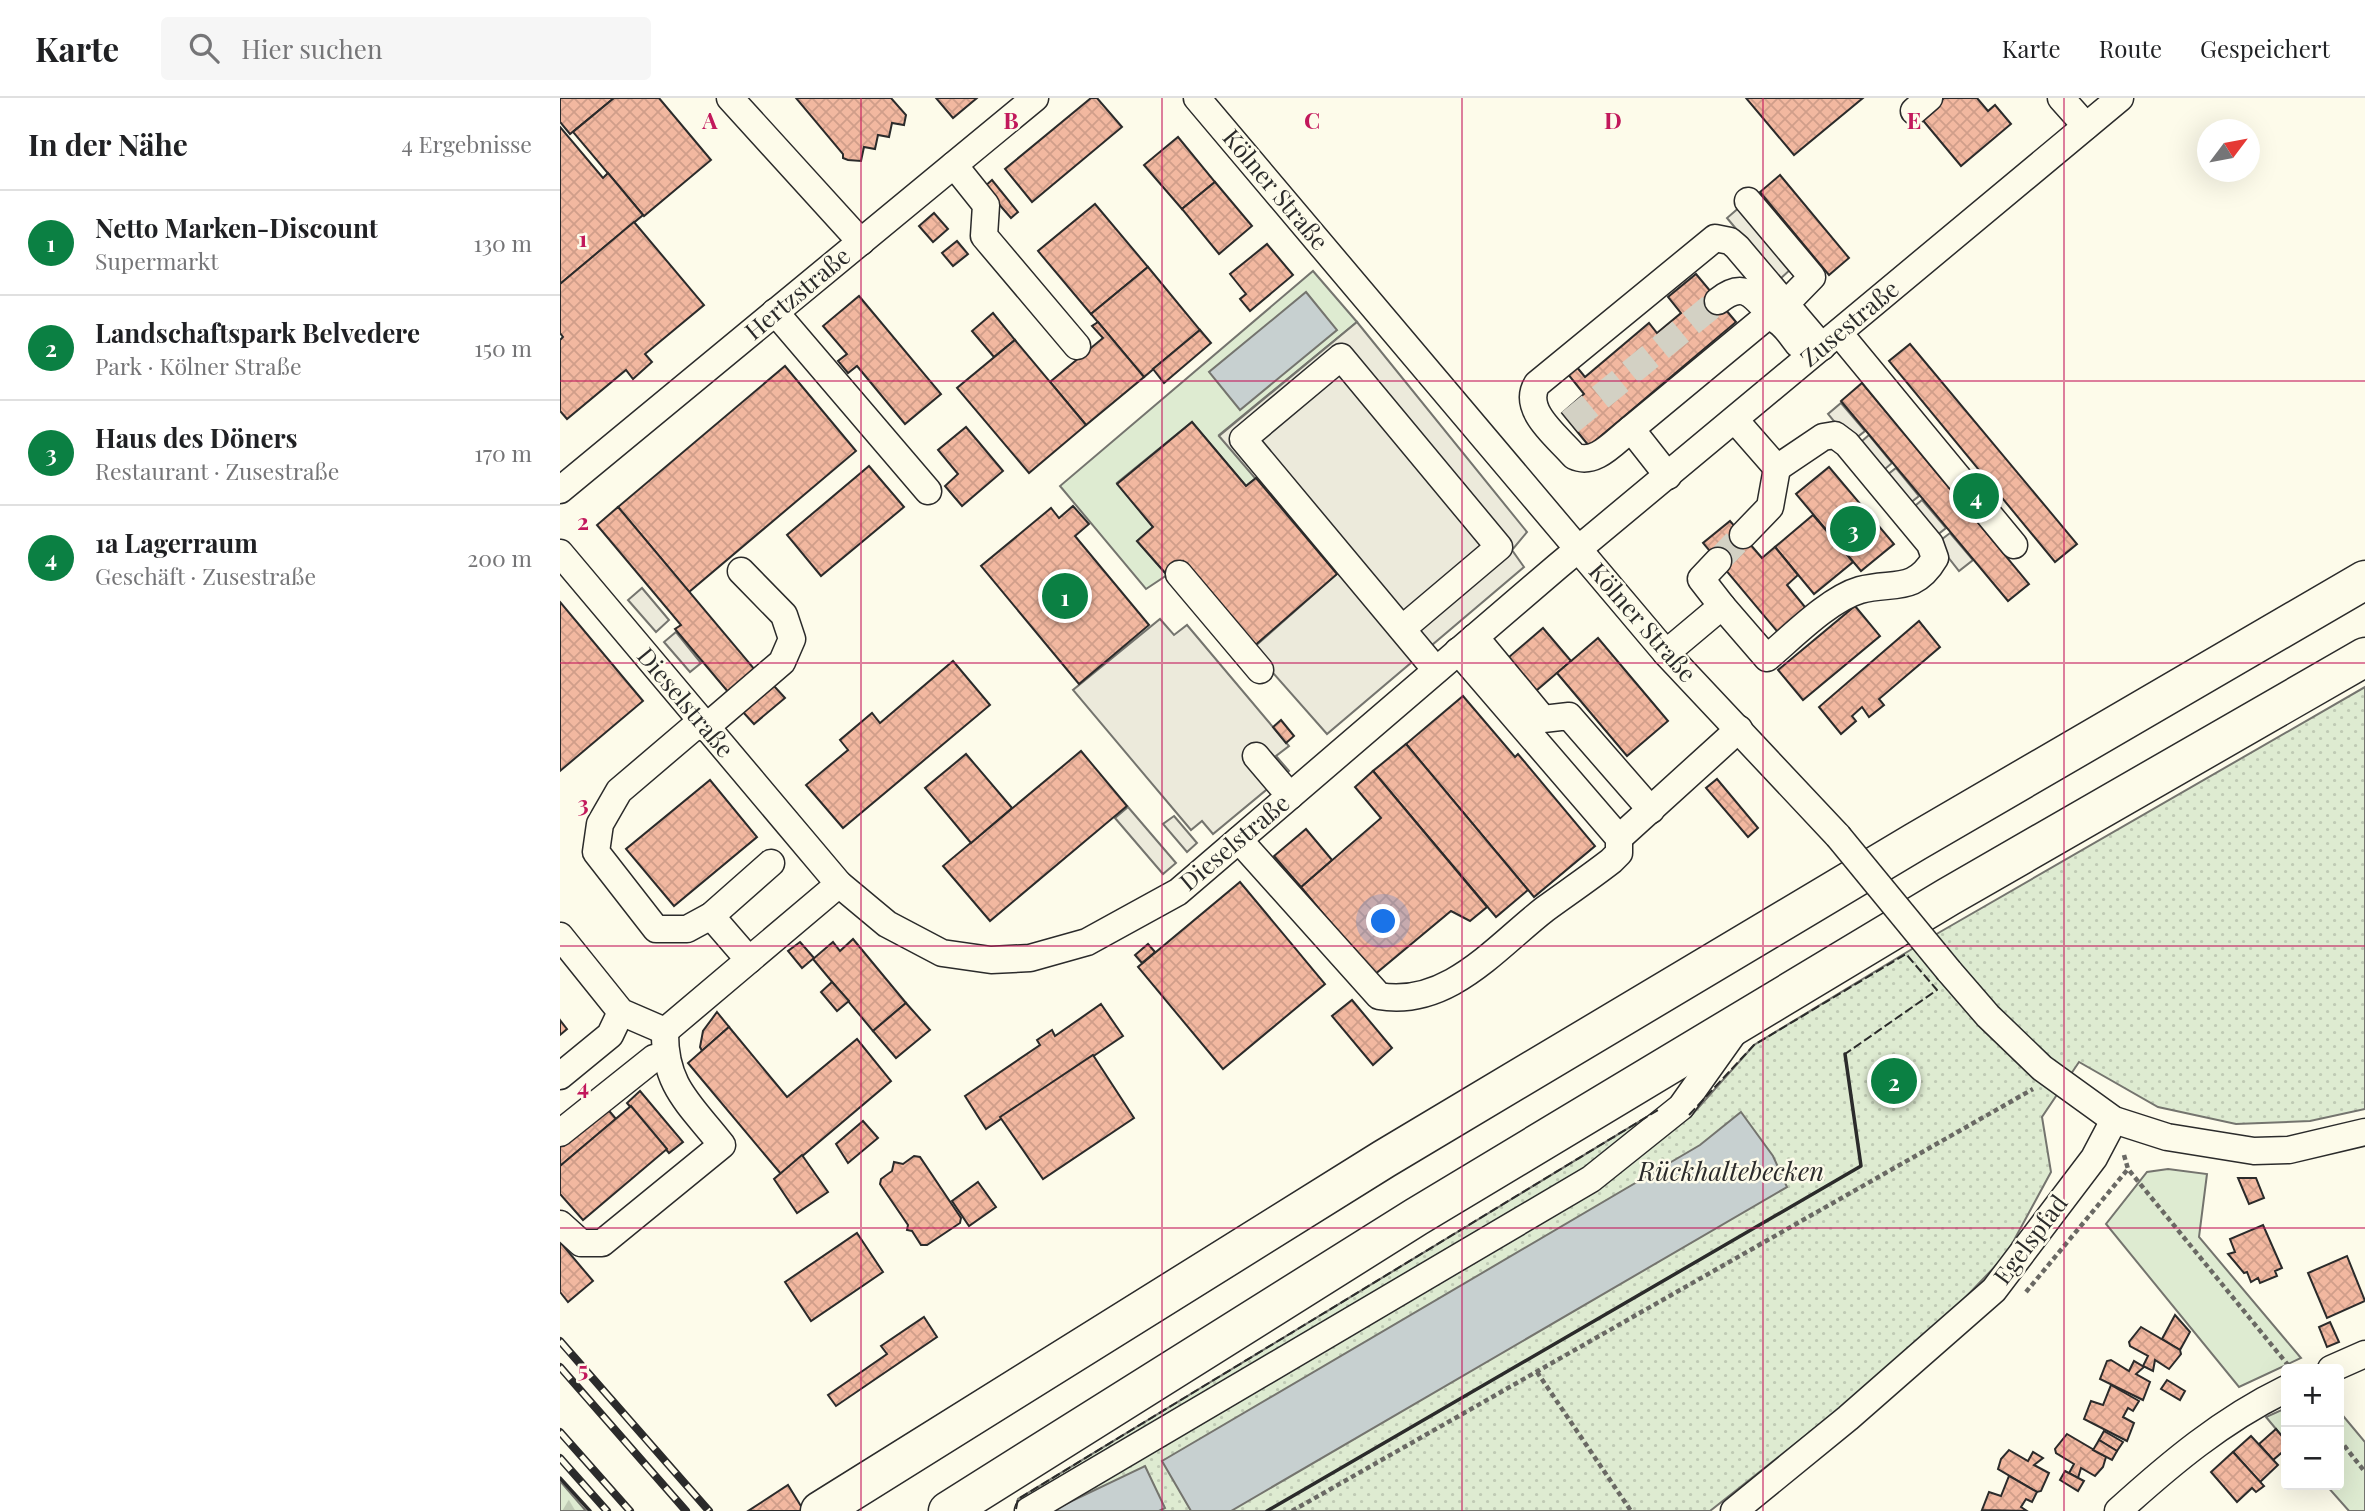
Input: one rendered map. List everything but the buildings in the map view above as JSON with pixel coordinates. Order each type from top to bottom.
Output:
[{"type":"highway","points":[[820,1511],[1384,1159],[1915,842],[2365,579]]},
{"type":"highway","points":[[948,1511],[1416,1217],[1948,897],[2365,657]]},
{"type":"street","points":[[730,98],[860,242]]},
{"type":"street","name":"Hertzstraße","points":[[560,490],[1035,98]]},
{"type":"street","name":"Kölner Straße","points":[[1197,98],[1666,653],[1838,836],[1988,1016],[2054,1077],[2114,1120]]},
{"type":"street","points":[[2061,98],[2086,127]]},
{"type":"street","name":"Zusestraße","points":[[1579,550],[2120,98]]},
{"type":"street","points":[[954,165],[986,205],[984,236],[1077,346]]},
{"type":"street","points":[[1748,201],[1812,277],[1780,311],[1765,318],[1594,458],[1582,460],[1574,456],[1562,428],[1531,403],[1537,384],[1709,241],[1724,239],[1737,247],[1780,311]]},
{"type":"street","points":[[1718,300],[1729,292],[1743,291],[1780,311],[1824,346],[2014,545]]},
{"type":"street","points":[[775,312],[928,491]]},
{"type":"street","points":[[1402,629],[1499,547],[1341,358],[1243,439],[1436,670]]},
{"type":"street","points":[[1735,420],[1777,468]]},
{"type":"street","points":[[1631,429],[1668,475]]},
{"type":"street","points":[[1718,561],[1701,579],[1767,658],[1839,600],[1860,590],[1908,585],[1929,569],[1935,558],[1922,534],[1847,444],[1835,435],[1823,438],[1777,468],[1770,507],[1743,535]]},
{"type":"street","name":"Dieselstraße","points":[[560,553],[702,725],[839,884],[887,924],[942,953],[991,960],[1030,958],[1087,942],[1178,892],[1579,550]]},
{"type":"street","points":[[741,571],[784,615],[792,639],[782,662],[618,791],[600,824],[596,852],[656,929],[687,929],[711,916],[771,863]]},
{"type":"street","points":[[1179,575],[1260,670]]},
{"type":"street","points":[[1666,653],[1722,606]]},
{"type":"street","points":[[1467,644],[1543,719],[1569,716],[1651,810]]},
{"type":"street","points":[[1239,840],[1378,996],[1397,1000],[1431,992],[1476,967],[1545,910],[1611,861],[1619,853],[1619,838],[1467,644]]},
{"type":"street","points":[[1619,838],[1739,729]]},
{"type":"street","points":[[1256,756],[1290,796]]},
{"type":"street","points":[[560,1133],[654,1058],[749,960],[839,884]]},
{"type":"street","points":[[711,916],[749,960]]},
{"type":"street","points":[[560,936],[621,1012],[665,1044],[673,1083],[722,1145],[602,1243],[581,1243],[560,1224]]},
{"type":"street","points":[[560,1076],[610,1035],[621,1012]]},
{"type":"street","points":[[1028,1511],[1591,1179],[1681,1107],[1743,1020]]},
{"type":"street","points":[[2114,1120],[2167,1136],[2253,1152],[2289,1150],[2365,1132]]},
{"type":"street","name":"Egelspfad","points":[[1734,1511],[1848,1418],[1994,1290],[2094,1158],[2114,1120]]},
{"type":"street","points":[[2342,1364],[2365,1354]]},
{"type":"street","points":[[2123,1509],[2180,1456],[2223,1424],[2281,1392]]},
{"type":"path","points":[[1292,1511],[2054,1077]]},
{"type":"path","points":[[2114,1120],[2128,1169],[2288,1364]]},
{"type":"path","points":[[1537,1372],[1631,1511]]},
{"type":"path","points":[[2344,1445],[2365,1472]]},
{"type":"green space","points":[[1313,271],[1357,322],[1219,435],[1256,478],[1246,486],[1192,422],[1117,483],[1153,527],[1137,541],[1167,575],[1146,589],[1060,486]]},
{"type":"green space","points":[[2365,687],[2365,1109],[2310,1121],[2236,1124],[2158,1107],[2079,1062],[2042,1117],[2051,1172],[2006,1255],[1919,1346],[1710,1511],[1015,1511],[1018,1499],[1673,1101],[1690,1117],[1754,1045],[1940,932]]},
{"type":"green space","points":[[2168,1169],[2207,1174],[2199,1237],[2301,1358],[2281,1364],[2281,1367],[2239,1387],[2106,1224],[2147,1172]]},
{"type":"green space","points":[[2281,1410],[2281,1435],[2266,1417]]},
{"type":"green space","points":[[2344,1417],[2365,1442],[2365,1511],[2349,1511],[2330,1490],[2344,1490]]},
{"type":"green space","points":[[560,1481],[586,1511],[560,1511]]},
{"type":"shaded area","points":[[1741,206],[1792,268],[1779,280],[1727,218]]},
{"type":"shaded area","points":[[1357,322],[1527,532],[1512,550],[1524,567],[1327,734],[1252,649],[1337,574],[1219,436]]},
{"type":"shaded area","points":[[1841,403],[1865,431],[1851,442],[1828,414]]},
{"type":"shaded area","points":[[1869,435],[1892,463],[1878,475],[1855,447]]},
{"type":"shaded area","points":[[1896,468],[1919,496],[1905,507],[1882,479]]},
{"type":"shaded area","points":[[1922,500],[1946,528],[1932,539],[1909,511]]},
{"type":"shaded area","points":[[1950,533],[1973,560],[1959,571],[1937,543]]},
{"type":"shaded area","points":[[642,588],[669,620],[656,632],[628,600]]},
{"type":"shaded area","points":[[1160,619],[1174,635],[1187,625],[1289,746],[1276,756],[1289,771],[1213,834],[1202,821],[1191,830],[1073,690]]},
{"type":"shaded area","points":[[676,632],[701,663],[690,672],[664,642]]},
{"type":"shaded area","points":[[1128,807],[1176,863],[1163,874],[1115,818]]},
{"type":"shaded area","points":[[1174,816],[1197,843],[1187,852],[1163,824]]},
{"type":"water","points":[[1306,292],[1337,330],[1240,410],[1209,372]]},
{"type":"water","name":"Rückhaltebecken","points":[[1741,1112],[1773,1156],[1787,1187],[1231,1511],[1191,1511],[1162,1461],[1700,1145]]},
{"type":"water","points":[[1145,1466],[1165,1508],[1159,1511],[1051,1511]]},
{"type":"tunnel","points":[[1570,422],[1718,301]]},
{"type":"tunnel","points":[[1718,561],[1743,535]]},
{"type":"railway","points":[[560,1341],[709,1511]]},
{"type":"railway","points":[[560,1367],[686,1511]]},
{"type":"railway","points":[[560,1432],[630,1511]]},
{"type":"railway","points":[[560,1458],[607,1511]]},
{"type":"fence","points":[[1689,1115],[1754,1045],[1906,954],[1937,990],[1845,1054]]},
{"type":"fence","points":[[1016,1509],[1018,1499],[1658,1110]]},
{"type":"wall","points":[[1267,1511],[1861,1166],[1845,1054]]},
{"type":"wall","points":[[560,1478],[590,1511]]},
{"type":"place","name":"1a Lagerraum","points":[[1976,496]]},
{"type":"place","name":"Haus des Döners","points":[[1853,529]]},
{"type":"place","name":"Netto Marken-Discount","points":[[1065,596]]},
{"type":"place","name":"Landschaftspark Belvedere","points":[[1894,1081]]}]
